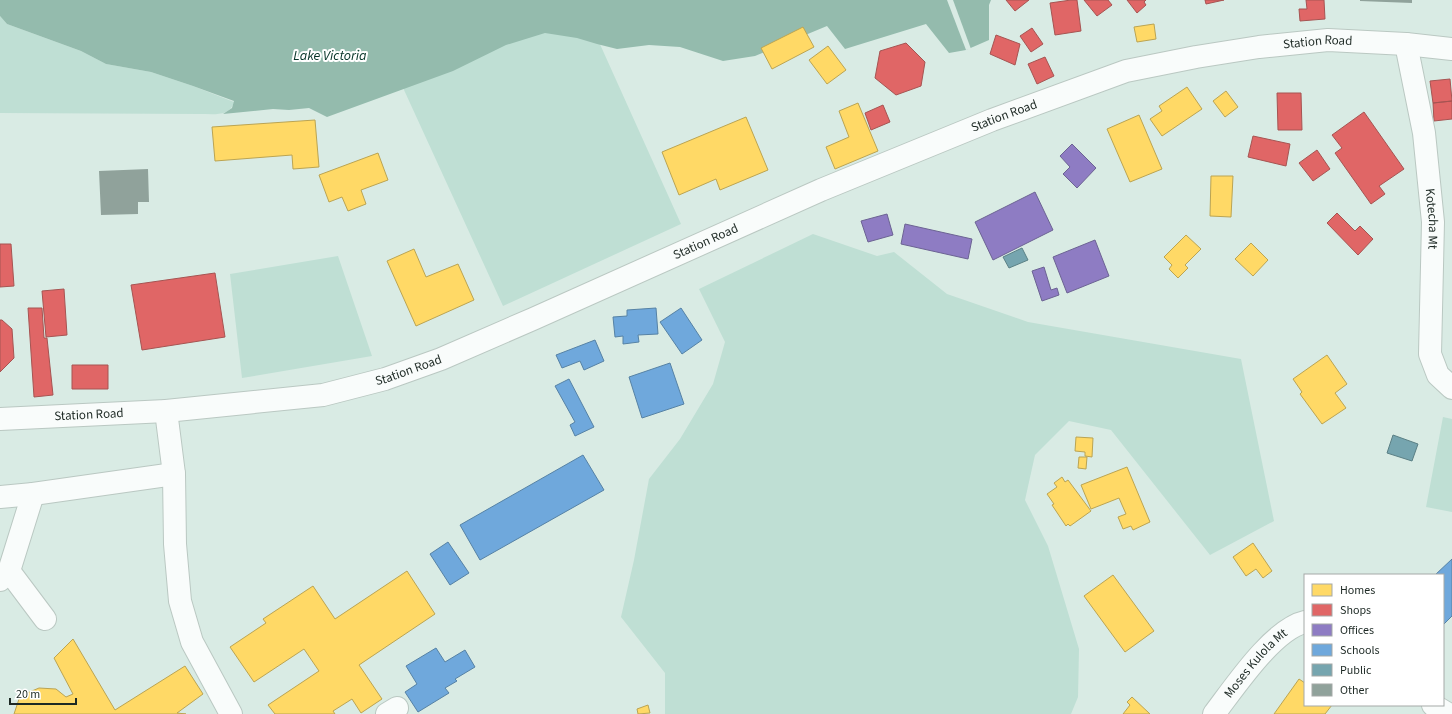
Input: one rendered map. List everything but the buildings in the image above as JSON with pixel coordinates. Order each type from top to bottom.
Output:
[{"type":"street","name":"Station Road","points":[[0,419],[166,411],[323,395],[392,377],[441,359],[533,319],[821,190],[1000,117],[1126,72],[1196,57],[1259,47],[1328,40],[1406,44],[1452,49]]},
{"type":"street","name":"Kotecha Mt","points":[[1406,44],[1424,133],[1433,222],[1430,354],[1438,375],[1452,388]]},
{"type":"street","points":[[166,411],[174,474],[175,544],[180,602],[192,642],[231,714]]},
{"type":"street","points":[[0,496],[33,494],[174,474]]},
{"type":"street","points":[[33,494],[4,576],[45,619]]},
{"type":"street","name":"Moses Kulola Mt","points":[[1214,714],[1253,664],[1276,639],[1291,628],[1304,622]]},
{"type":"street","points":[[1435,706],[1448,714]]},
{"type":"shaded area","points":[[585,11],[681,224],[503,306],[399,79]]},
{"type":"shaded area","points":[[0,16],[7,24],[81,51],[106,64],[151,72],[234,102],[229,110],[220,114],[0,113]]},
{"type":"shaded area","points":[[813,234],[877,256],[894,252],[947,294],[1028,322],[1241,359],[1274,521],[1210,555],[1111,430],[1069,421],[1035,455],[1025,500],[1048,546],[1079,649],[1078,697],[1071,714],[665,714],[665,673],[621,617],[634,560],[649,479],[680,439],[713,384],[725,342],[699,289]]},
{"type":"shaded area","points":[[338,256],[372,356],[242,378],[230,274]]},
{"type":"shaded area","points":[[1443,417],[1452,419],[1452,512],[1426,507]]},
{"type":"water","name":"Lake Victoria","points":[[0,0],[991,0],[989,5],[989,40],[966,50],[949,53],[926,24],[845,49],[827,26],[755,56],[723,61],[680,47],[649,45],[617,49],[577,38],[545,33],[506,45],[453,71],[327,117],[309,108],[289,110],[273,109],[223,114],[232,108],[234,101],[151,72],[106,64],[81,51],[7,24],[0,16]]},
{"type":"pier","points":[[947,0],[953,0],[971,49],[966,50]]}]
